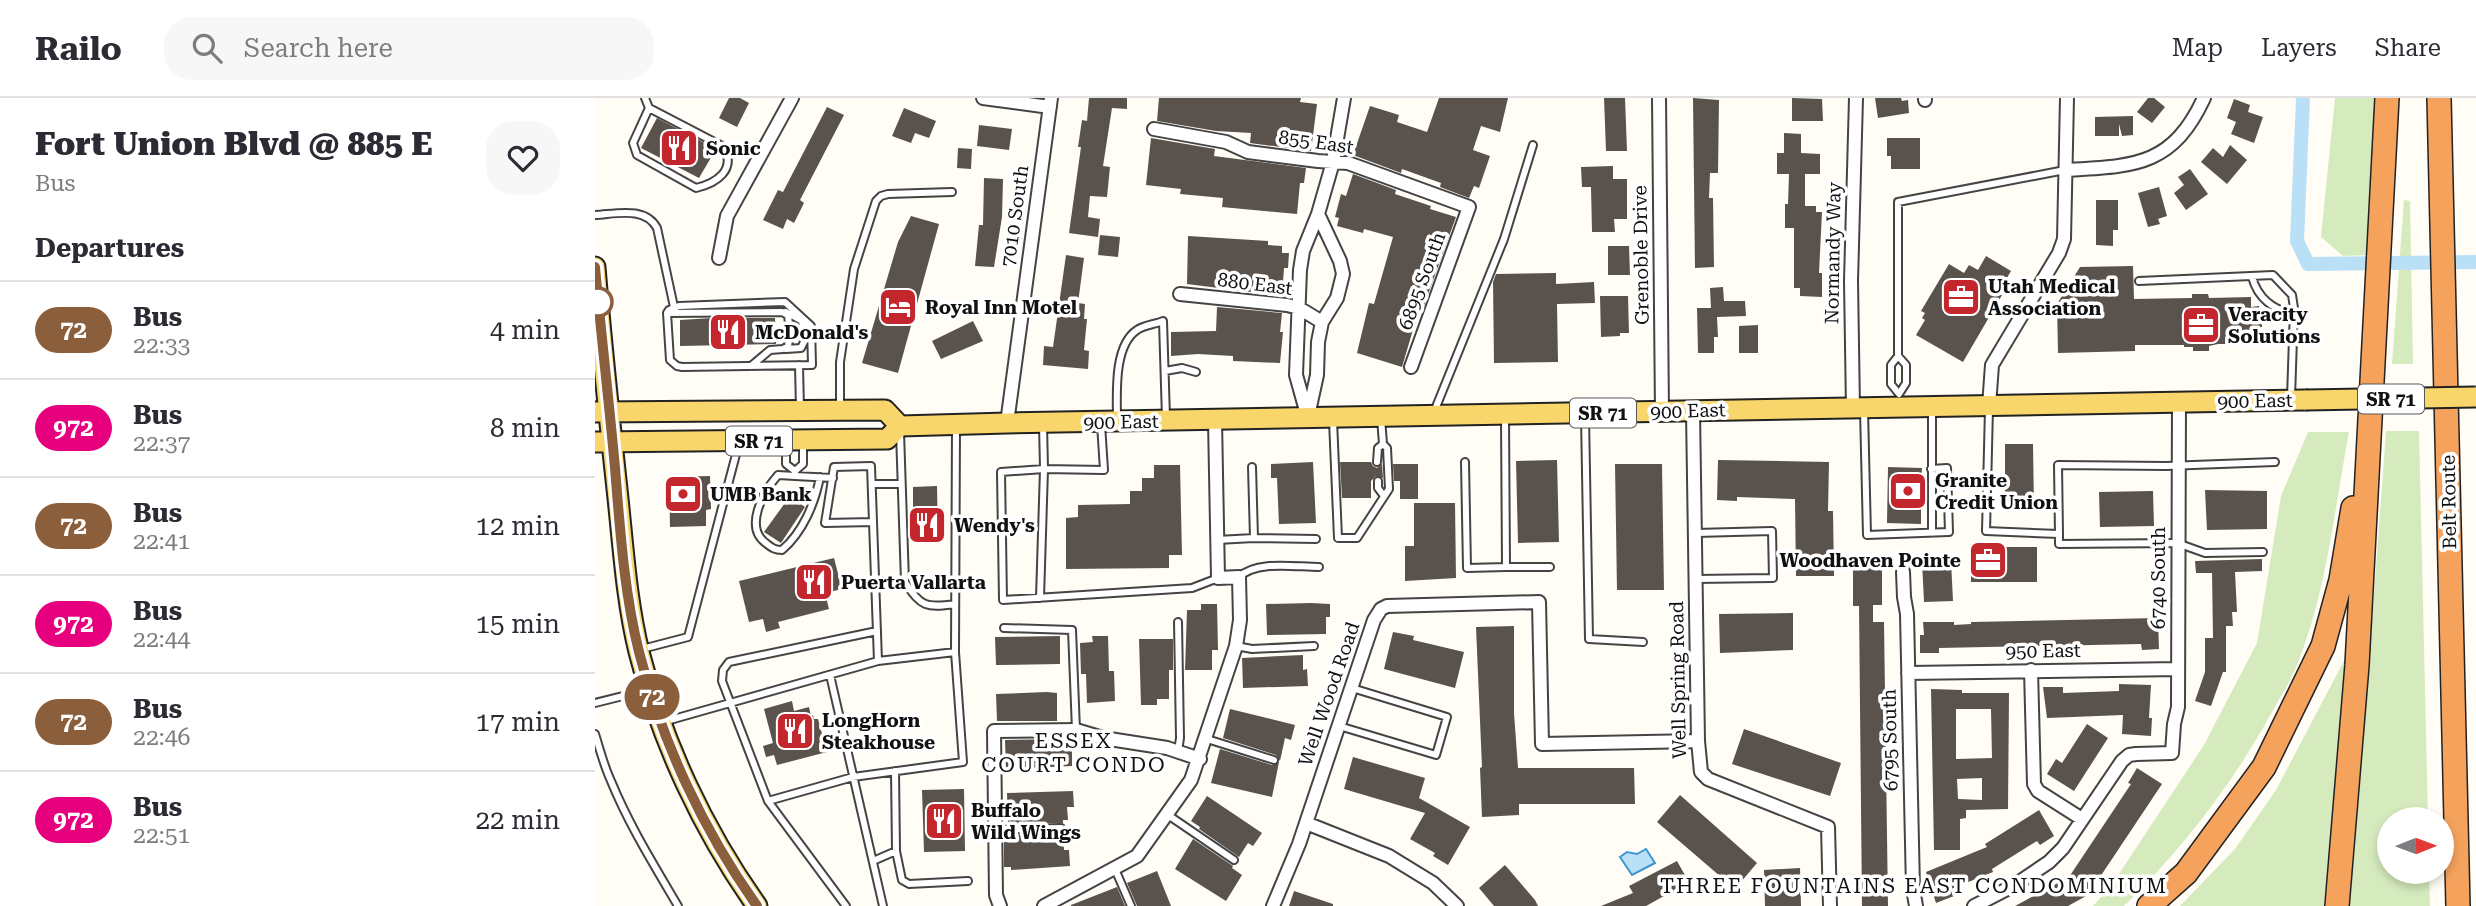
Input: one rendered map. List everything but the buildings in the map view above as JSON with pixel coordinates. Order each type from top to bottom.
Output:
[{"type":"highway","points":[[2337,906],[2357,665],[2387,98]]},
{"type":"highway","name":"Belt Route","points":[[2439,98],[2458,906]]},
{"type":"highway","points":[[2149,906],[2186,873],[2264,767],[2323,646],[2341,580],[2350,526],[2375,331]]},
{"type":"main road","points":[[595,267],[604,442],[639,650],[649,690],[696,804],[716,844],[757,906]]},
{"type":"main road","name":"900 East","points":[[604,442],[887,439],[900,426],[956,424],[1858,409],[1900,401],[1932,407],[2476,397]]},
{"type":"main road","name":"SR 71","points":[[602,412],[885,410],[900,426]]},
{"type":"street","points":[[719,258],[727,216],[792,98]]},
{"type":"street","points":[[983,98],[1050,102]]},
{"type":"street","points":[[1308,418],[1296,375],[1303,251],[1318,214],[1333,162],[1344,98]]},
{"type":"street","name":"Grenoble Drive","points":[[1658,98],[1662,412]]},
{"type":"street","name":"Normandy Way","points":[[1856,98],[1851,281],[1858,409]]},
{"type":"street","points":[[1989,406],[1989,375],[1997,353],[2059,253],[2064,239],[2067,98]]},
{"type":"street","points":[[2066,170],[2122,167],[2142,163],[2178,140],[2194,119],[2204,98]]},
{"type":"street","name":"7010 South","points":[[1007,423],[1050,102]]},
{"type":"street","name":"855 East","points":[[1154,129],[1226,142],[1248,152],[1348,163],[1469,207]]},
{"type":"street","name":"6895 South","points":[[1411,368],[1469,207]]},
{"type":"street","points":[[1308,418],[1317,375],[1318,342],[1322,322],[1337,298],[1343,274],[1340,261],[1318,214]]},
{"type":"street","name":"880 East","points":[[1180,294],[1287,305],[1299,308],[1322,322]]},
{"type":"street","name":"6740 South","points":[[2082,819],[2129,755],[2172,753],[2178,707],[2179,403]]},
{"type":"street","name":"Well Spring Road","points":[[1693,411],[1698,741],[1701,772],[1708,779],[1828,827],[1830,906]]},
{"type":"street","points":[[1044,906],[1137,856],[1191,780],[1200,759],[1236,646],[1240,620],[1239,578],[1218,578],[1215,420]]},
{"type":"street","name":"6795 South","points":[[1903,572],[1903,597],[1907,614],[1913,889],[1916,906]]},
{"type":"street","name":"Well Wood Road","points":[[1273,906],[1306,822],[1374,620],[1381,609],[1387,606],[1539,602],[1542,744],[1698,741]]},
{"type":"street","name":"950 East","points":[[1908,673],[2178,668]]},
{"type":"street","points":[[1974,906],[2015,885],[2049,862],[2063,848],[2082,819],[2038,790],[2034,784],[2031,670]]},
{"type":"street","points":[[1000,906],[996,895],[994,732],[1076,730],[1103,738],[1178,751],[1200,759]]},
{"type":"street","points":[[1306,822],[1389,856],[1433,883],[1457,906]]},
{"type":"lane","points":[[645,98],[649,108],[724,147],[728,163],[719,179],[696,188],[637,155],[633,143],[649,108]]},
{"type":"lane","points":[[1432,417],[1504,239],[1533,145]]},
{"type":"lane","points":[[1900,401],[1891,384],[1891,365],[1898,356],[1898,202],[2066,170]]},
{"type":"lane","points":[[840,411],[840,362],[854,269],[876,201],[888,194],[952,192]]},
{"type":"lane","points":[[595,215],[642,214],[654,221],[674,307]]},
{"type":"lane","points":[[2139,281],[2273,275],[2293,295],[2299,400]]},
{"type":"lane","points":[[2252,277],[2256,292],[2277,310],[2294,315]]},
{"type":"lane","points":[[785,302],[811,326],[812,365],[677,366],[670,360],[667,313],[674,307],[785,302]]},
{"type":"lane","points":[[667,313],[782,312],[801,321],[805,331],[804,346],[770,350]]},
{"type":"lane","points":[[751,366],[770,350],[783,349],[790,342],[787,316],[782,312]]},
{"type":"lane","points":[[1166,421],[1163,321],[1136,330],[1122,352],[1109,422],[1104,470],[1045,469],[1001,472],[1003,600],[1192,588],[1218,578]]},
{"type":"lane","points":[[1898,356],[1906,365],[1906,383],[1900,401]]},
{"type":"lane","points":[[799,365],[800,411]]},
{"type":"lane","points":[[1165,371],[1182,369],[1196,372]]},
{"type":"lane","points":[[1989,406],[1986,531],[2059,534]]},
{"type":"lane","points":[[1932,407],[1932,532]]},
{"type":"lane","points":[[1858,409],[1867,535],[1949,532],[1947,468],[1931,469]]},
{"type":"lane","points":[[1585,414],[1589,639],[1643,642]]},
{"type":"lane","points":[[1504,415],[1507,567]]},
{"type":"lane","points":[[1333,418],[1339,538],[1357,538],[1389,489],[1387,448],[1383,444],[1381,418]]},
{"type":"lane","points":[[1041,598],[1045,469],[1043,422]]},
{"type":"lane","points":[[768,801],[853,777],[963,762],[955,652],[956,424]]},
{"type":"lane","points":[[900,426],[905,582],[915,598],[932,607],[955,604]]},
{"type":"lane","points":[[795,440],[786,464],[795,473]]},
{"type":"lane","points":[[795,440],[803,464],[795,473]]},
{"type":"lane","points":[[639,650],[688,637],[740,441]]},
{"type":"lane","points":[[1377,462],[1378,448],[1383,444]]},
{"type":"lane","points":[[1465,462],[1467,568],[1550,567]]},
{"type":"lane","points":[[2263,552],[2205,553],[2177,542],[2059,544],[2058,465],[2178,466],[2275,462]]},
{"type":"lane","points":[[873,522],[825,523],[834,467],[871,466],[878,661]]},
{"type":"lane","points":[[1252,467],[1254,538]]},
{"type":"lane","points":[[820,477],[811,510],[788,545],[782,550],[776,550],[762,541],[756,534],[754,523],[772,482],[778,475],[795,473],[833,478]]},
{"type":"lane","points":[[1378,481],[1378,488],[1384,496]]},
{"type":"lane","points":[[872,484],[901,484]]},
{"type":"lane","points":[[1695,533],[1772,531],[1773,578],[1695,579]]},
{"type":"lane","points":[[1217,540],[1315,538]]},
{"type":"lane","points":[[1239,578],[1247,570],[1319,567]]},
{"type":"lane","points":[[1178,622],[1178,751]]},
{"type":"lane","points":[[1004,628],[1072,631],[1076,730]]},
{"type":"lane","points":[[846,906],[768,801],[729,704],[722,681],[723,670],[729,662],[877,631]]},
{"type":"lane","points":[[1236,646],[1252,649],[1314,646]]},
{"type":"lane","points":[[661,723],[878,661],[955,652]]},
{"type":"lane","points":[[829,675],[883,906]]},
{"type":"lane","points":[[1339,726],[1436,755],[1447,717],[1352,688]]},
{"type":"lane","points":[[595,703],[649,690]]},
{"type":"lane","points":[[595,734],[620,801],[678,906]]},
{"type":"lane","points":[[1207,739],[1274,760]]},
{"type":"lane","points":[[895,771],[896,852],[902,880],[909,884],[968,881]]},
{"type":"lane","points":[[1168,815],[1234,860]]},
{"type":"lane","points":[[995,830],[1061,828]]},
{"type":"lane","points":[[873,861],[896,852]]},
{"type":"lane","points":[[1115,869],[1132,906]]},
{"type":"green space","points":[[2335,98],[2380,98],[2369,255],[2343,256],[2321,237]]},
{"type":"green space","points":[[2404,200],[2410,201],[2413,364],[2392,364]]},
{"type":"green space","points":[[2386,431],[2419,431],[2428,807],[2377,807],[2377,884],[2429,884],[2430,906],[2345,906],[2364,731]]},
{"type":"green space","points":[[2308,432],[2349,432],[2323,579],[2295,671],[2257,739],[2186,838],[2124,906],[2093,906],[2111,886],[2204,745],[2257,643],[2281,496]]},
{"type":"green space","points":[[2347,655],[2324,906],[2180,906],[2235,849],[2276,790]]},
{"type":"water","points":[[1646,849],[1655,863],[1632,875],[1620,857],[1627,852],[1637,854]]},
{"type":"waterway","points":[[2303,98],[2297,241],[2308,264],[2476,262]]},
{"type":"bus line","name":"72","points":[[595,267],[627,583],[649,690],[678,764],[716,844],[757,906]]},
{"type":"place","name":"Sonic","points":[[679,148]]},
{"type":"place","name":"Utah Medical Association","points":[[1961,297]]},
{"type":"place","name":"Royal Inn Motel","points":[[898,307]]},
{"type":"place","name":"Veracity Solutions","points":[[2201,325]]},
{"type":"place","name":"McDonald's","points":[[728,332]]},
{"type":"place","name":"Granite Credit Union","points":[[1908,491]]},
{"type":"place","name":"UMB Bank","points":[[683,494]]},
{"type":"place","name":"Wendy's","points":[[927,525]]},
{"type":"place","name":"Woodhaven Pointe","points":[[1988,560]]},
{"type":"place","name":"Puerta Vallarta","points":[[814,582]]},
{"type":"place","name":"LongHorn Steakhouse","points":[[795,731]]},
{"type":"place","name":"Buffalo Wild Wings","points":[[944,821]]},
{"type":"district","name":"ESSEX COURT CONDO","points":[[1074,753]]},
{"type":"district","name":"THREE FOUNTAINS EAST CONDOMINIUM","points":[[1914,886]]}]
